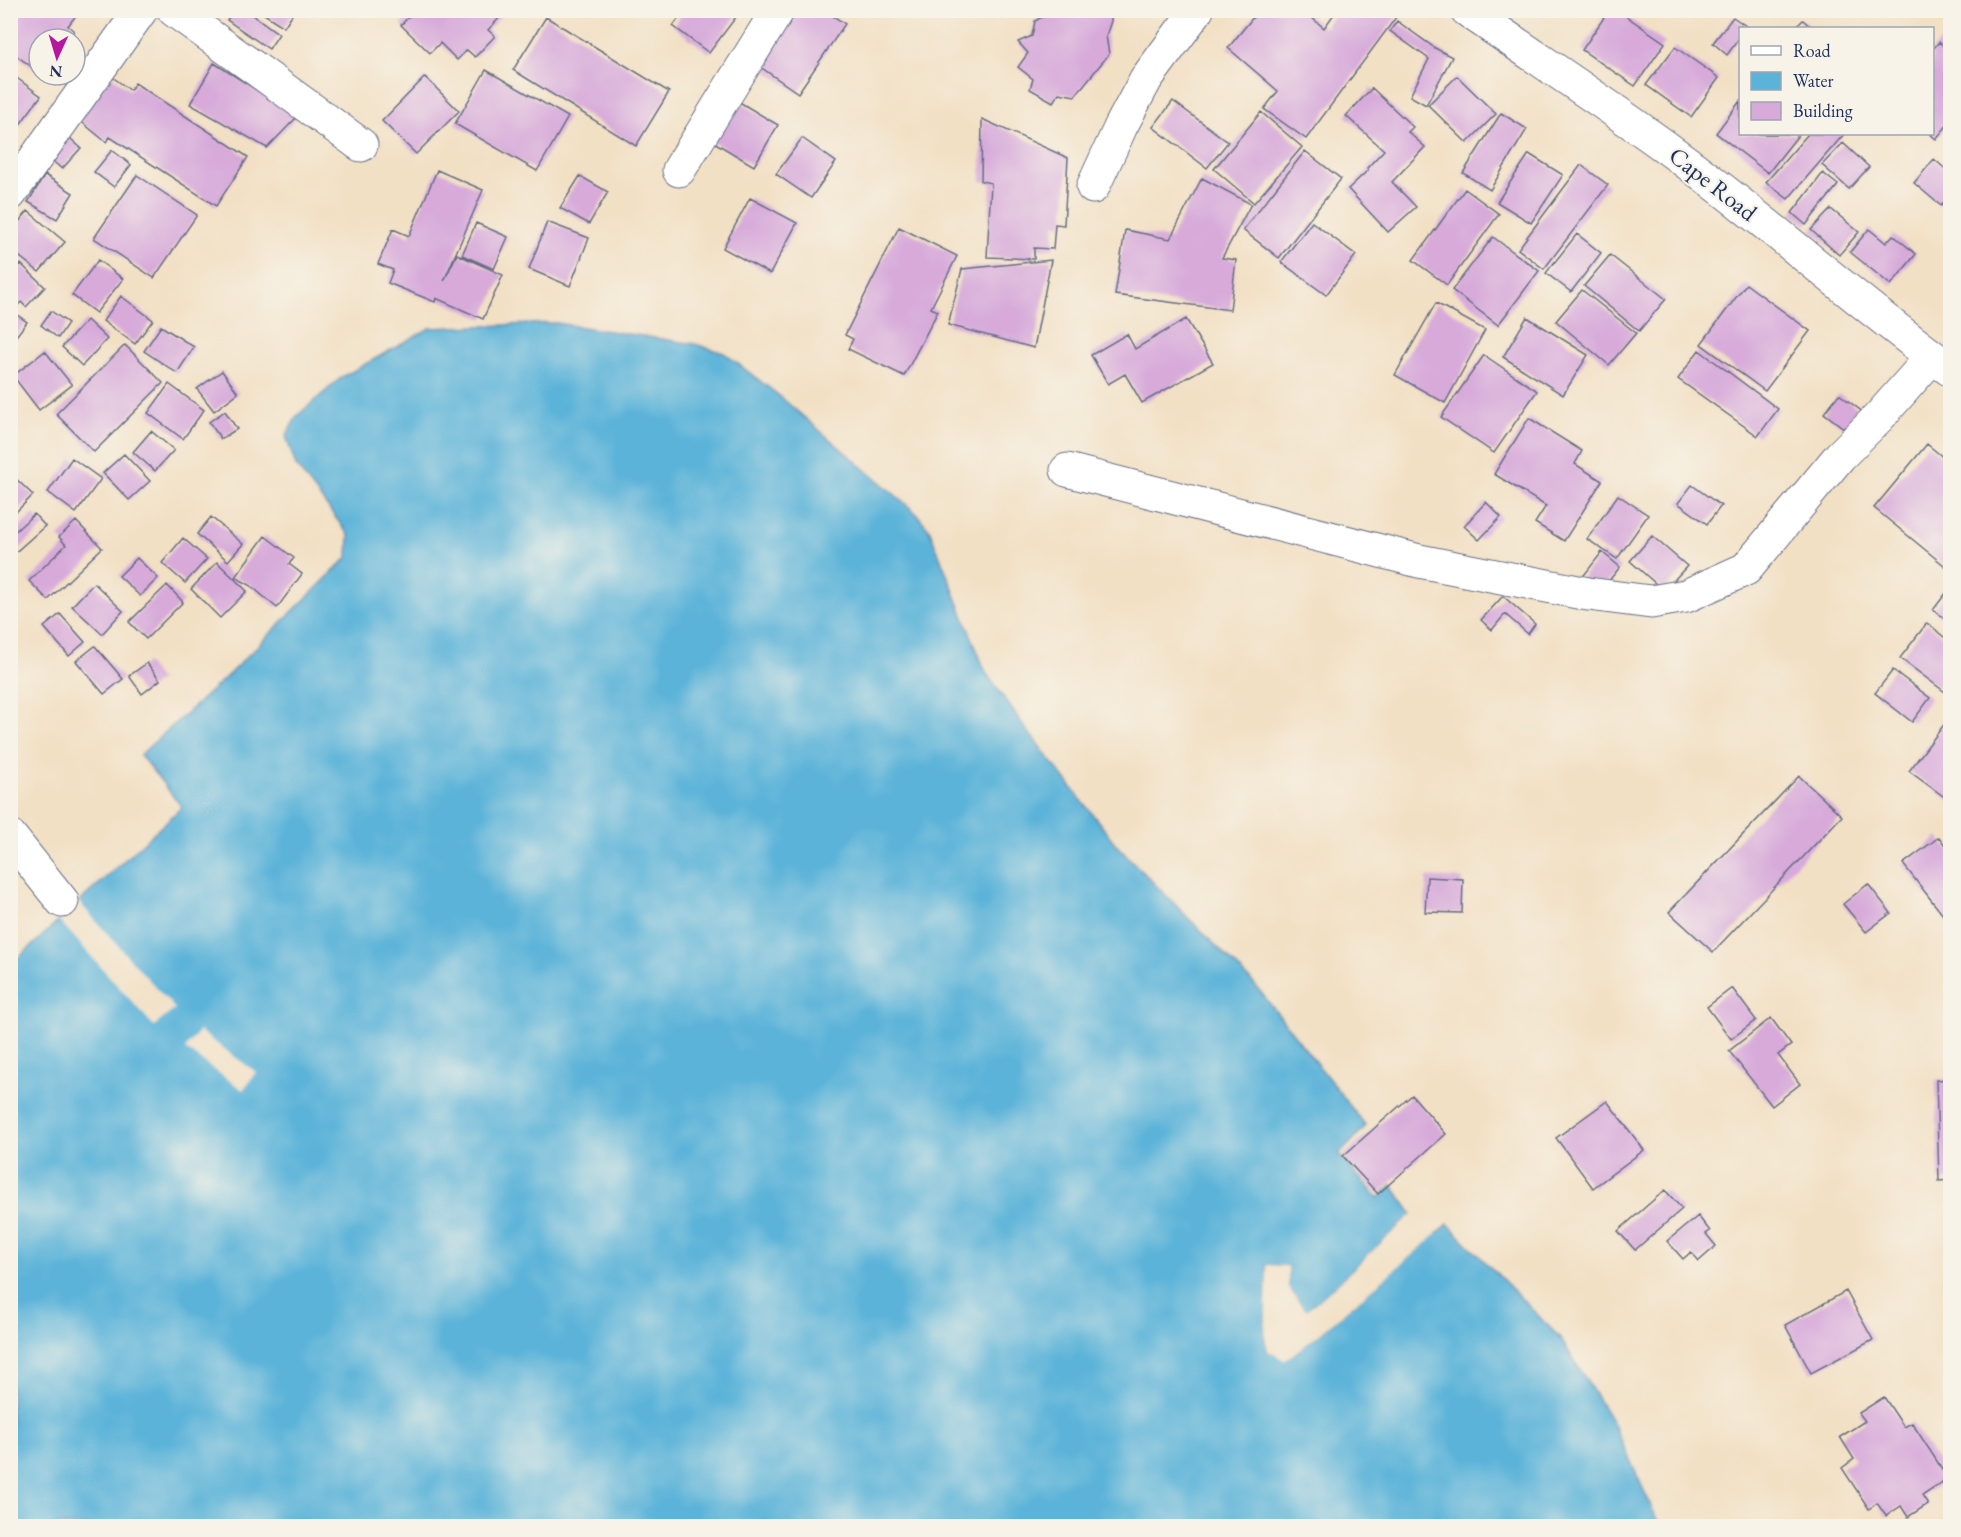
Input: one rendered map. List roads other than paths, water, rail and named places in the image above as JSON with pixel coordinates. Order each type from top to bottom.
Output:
[{"type":"street","points":[[10,194],[141,10]]},
{"type":"street","points":[[174,10],[361,145]]},
{"type":"street","points":[[679,170],[778,10]]},
{"type":"street","points":[[1094,187],[1121,126],[1146,79],[1197,10]]},
{"type":"street","name":"Cape Road","points":[[1467,10],[1675,155],[1941,363]]},
{"type":"street","points":[[1067,470],[1419,561],[1588,594],[1651,602],[1686,596],[1746,569],[1840,456],[1879,417],[1941,363]]},
{"type":"street","points":[[10,836],[62,901]]},
{"type":"water","points":[[556,323],[695,344],[724,353],[777,394],[915,512],[929,529],[986,673],[1026,729],[1118,847],[1255,985],[1366,1126],[1339,1155],[1378,1198],[1392,1185],[1412,1214],[1321,1299],[1305,1310],[1288,1287],[1288,1266],[1267,1265],[1265,1338],[1268,1351],[1284,1359],[1300,1350],[1448,1224],[1561,1339],[1615,1427],[1660,1526],[11,1526],[11,965],[182,807],[140,755],[225,678],[348,557],[349,535],[296,466],[286,436],[297,416],[342,377],[430,328]]}]
